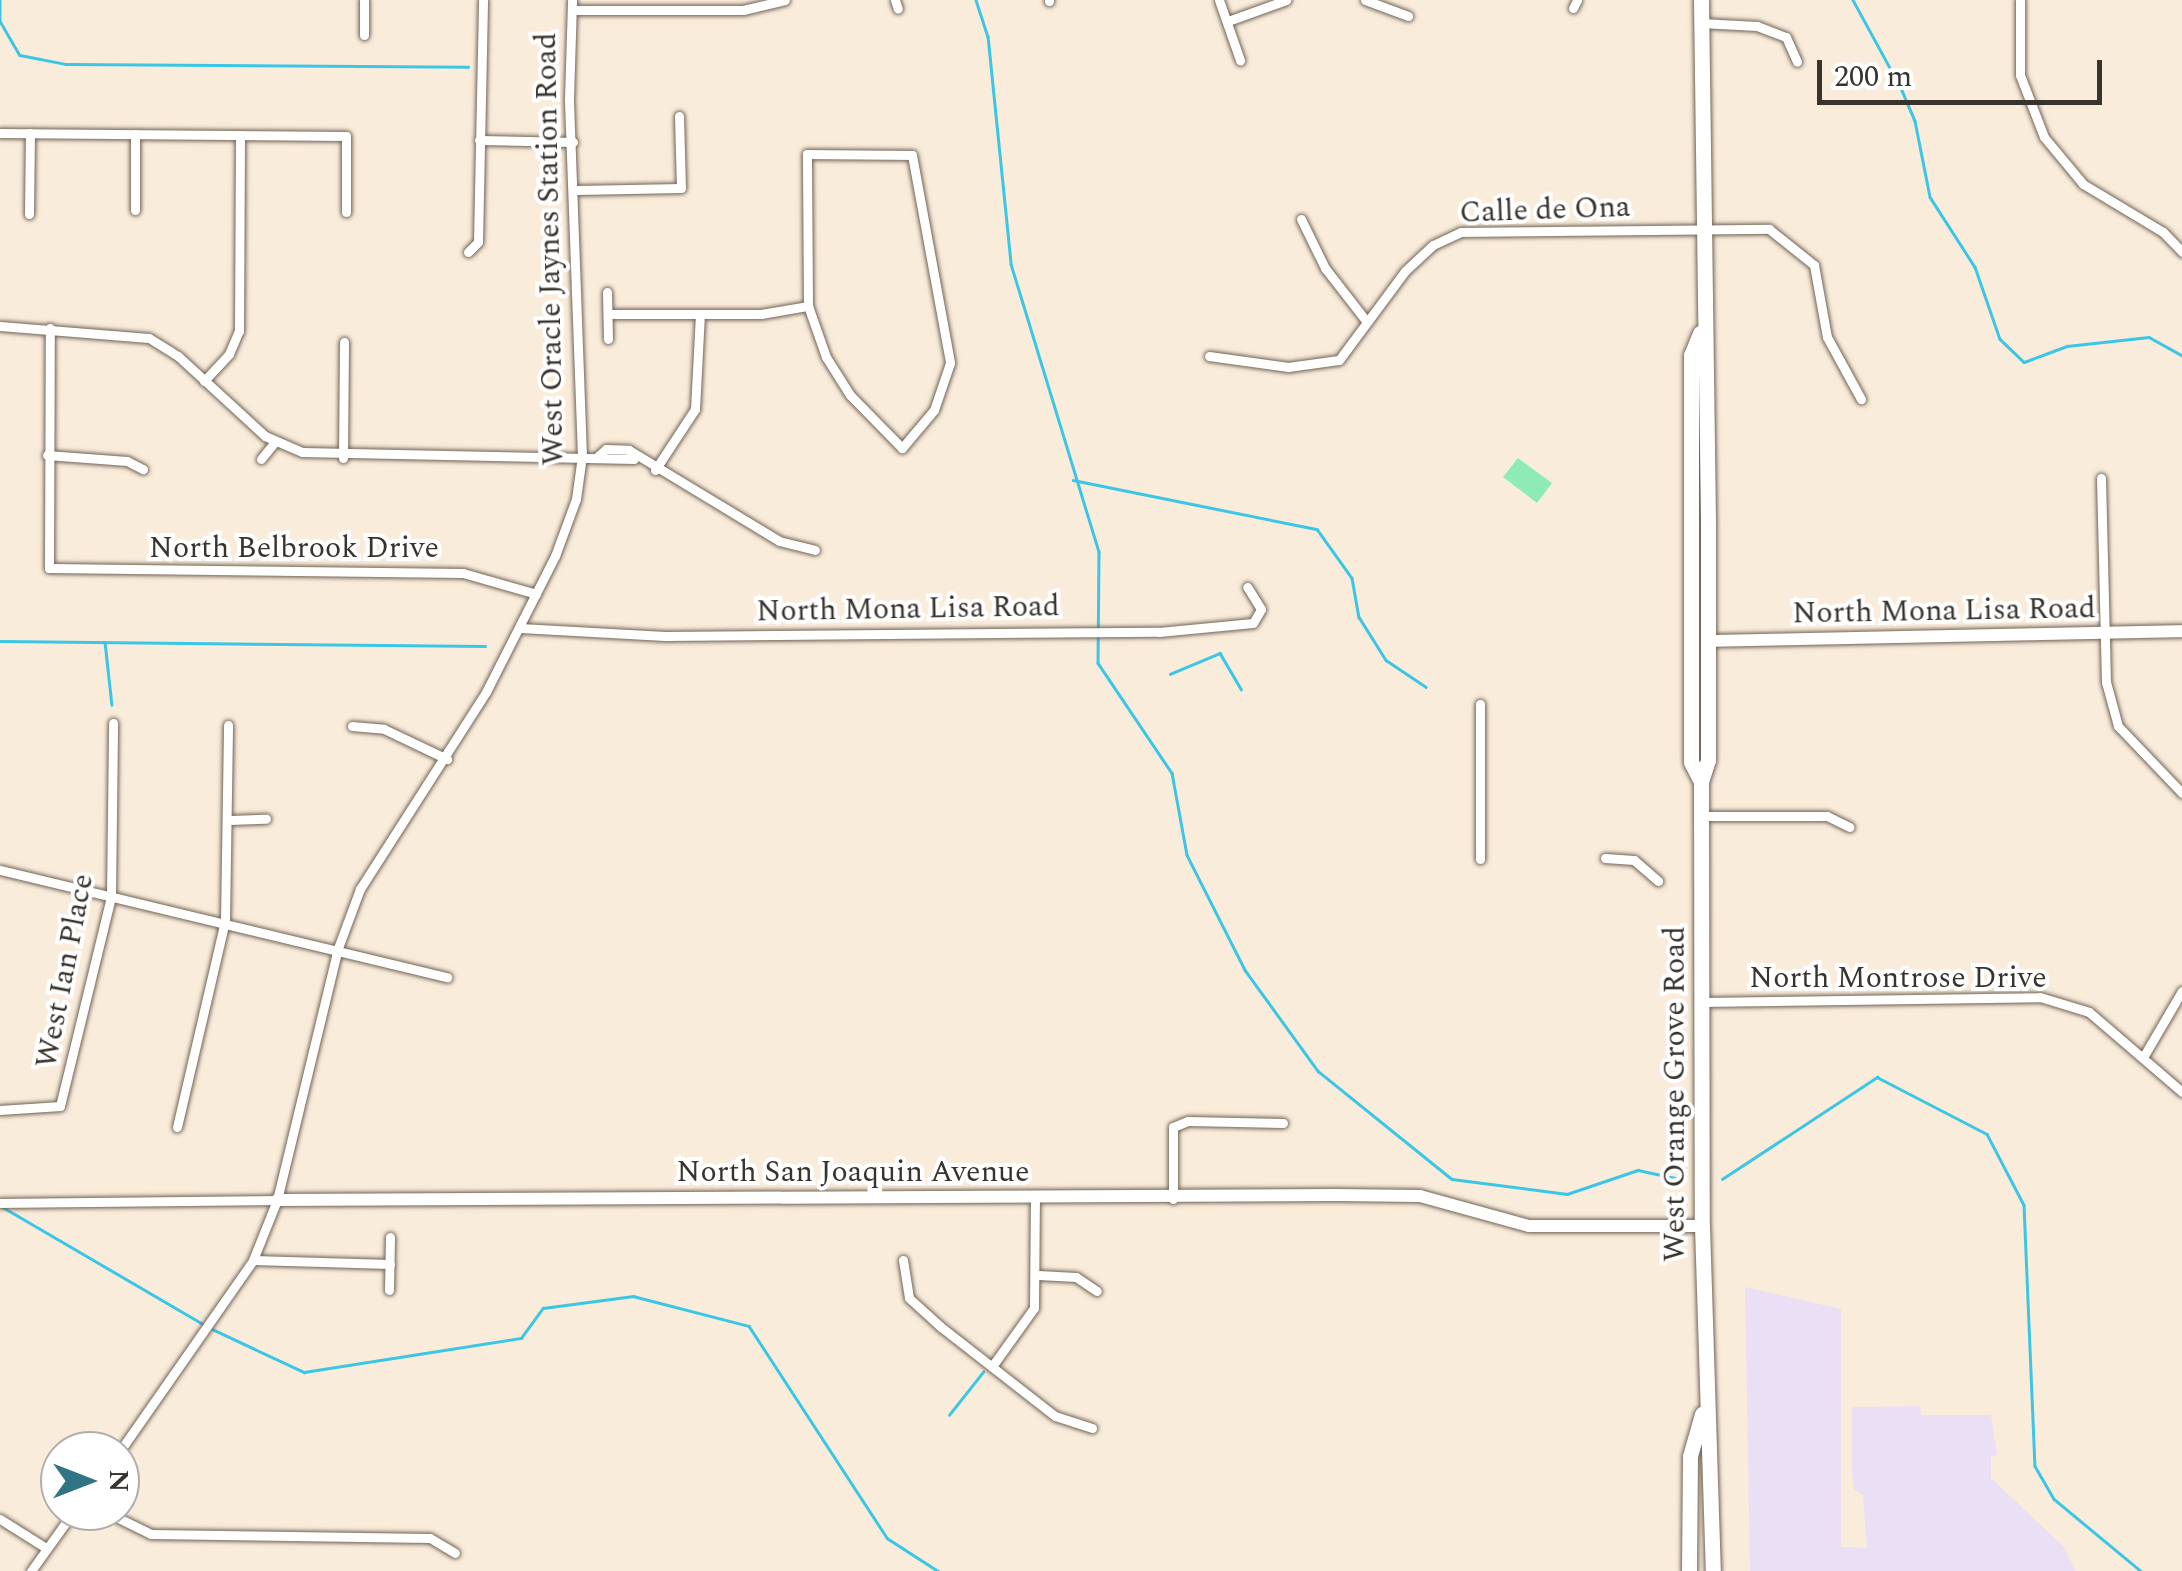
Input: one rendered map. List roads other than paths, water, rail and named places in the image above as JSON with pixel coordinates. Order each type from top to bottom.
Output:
[{"type":"main road","name":"West Orange Grove Road","points":[[1701,0],[1708,642],[1708,760],[1700,782],[1702,1226],[1704,1405],[1712,1571]]},
{"type":"main road","name":"West Orange Grove Road","points":[[1700,782],[1691,762],[1691,510],[1692,355],[1702,329]]},
{"type":"main road","name":"West Orange Grove Road","points":[[1690,1571],[1690,1456],[1704,1405]]},
{"type":"street","points":[[364,0],[364,35]]},
{"type":"street","points":[[468,252],[478,242],[482,0]]},
{"type":"street","points":[[572,5],[687,5],[743,10],[786,0]]},
{"type":"street","points":[[1218,0],[1240,60]]},
{"type":"street","points":[[1228,22],[1286,0]]},
{"type":"street","points":[[1365,0],[1408,16]]},
{"type":"street","points":[[2020,0],[2020,75],[2044,138],[2083,184],[2164,232],[2182,252]]},
{"type":"street","name":"West Oracle Jaynes Station Road","points":[[134,1431],[253,1260],[276,1200],[338,948],[360,889],[447,759],[520,628],[576,498],[582,456],[572,5]]},
{"type":"street","points":[[1701,23],[1756,26],[1786,37],[1797,62]]},
{"type":"street","points":[[576,190],[680,188],[680,116]]},
{"type":"street","points":[[0,133],[346,136],[346,212]]},
{"type":"street","points":[[29,214],[30,134]]},
{"type":"street","points":[[135,134],[135,210]]},
{"type":"street","points":[[204,381],[229,354],[239,332],[240,135]]},
{"type":"street","points":[[479,140],[573,142]]},
{"type":"street","points":[[807,154],[912,156],[950,362],[934,410],[902,448],[850,395],[826,357],[808,306],[807,154]]},
{"type":"street","points":[[1301,219],[1325,268],[1366,322]]},
{"type":"street","name":"Calle de Ona","points":[[1209,356],[1250,366],[1314,366],[1340,360],[1405,270],[1433,244],[1461,232],[1769,229],[1814,265],[1827,337],[1861,399]]},
{"type":"street","points":[[607,292],[608,339]]},
{"type":"street","points":[[608,314],[700,315],[808,306]]},
{"type":"street","points":[[655,470],[695,409],[700,315]]},
{"type":"street","points":[[0,326],[141,335],[204,381],[275,442],[343,458],[597,457],[606,449],[629,450],[634,459],[780,542],[815,550]]},
{"type":"street","points":[[50,328],[47,455],[127,462],[142,469]]},
{"type":"street","points":[[343,458],[344,342]]},
{"type":"street","points":[[262,459],[275,442]]},
{"type":"street","name":"North Belbrook Drive","points":[[47,455],[46,571],[463,572],[536,594]]},
{"type":"street","points":[[2101,478],[2106,682],[2118,726],[2182,793]]},
{"type":"street","name":"North Mona Lisa Road","points":[[520,628],[665,636],[1159,632],[1253,623],[1261,609],[1246,587]]},
{"type":"street","name":"North Mona Lisa Road","points":[[1708,642],[2182,632]]},
{"type":"street","points":[[1480,704],[1480,859]]},
{"type":"street","name":"West Ian Place","points":[[0,1110],[62,1108],[111,896],[113,723]]},
{"type":"street","points":[[178,1126],[226,920],[228,725]]},
{"type":"street","points":[[352,726],[384,729],[447,759]]},
{"type":"street","points":[[1701,816],[1827,816],[1850,826]]},
{"type":"street","points":[[228,820],[266,819]]},
{"type":"street","points":[[1605,858],[1634,860],[1658,882]]},
{"type":"street","points":[[0,870],[226,920],[447,977]]},
{"type":"street","points":[[2146,1054],[2182,991]]},
{"type":"street","name":"North Montrose Drive","points":[[1702,1002],[2040,997],[2089,1012],[2146,1054],[2182,1092]]},
{"type":"street","points":[[1173,1199],[1174,1127],[1188,1120],[1283,1123]]},
{"type":"street","points":[[992,1365],[1026,1325],[1038,1275],[1035,1196]]},
{"type":"street","name":"North San Joaquin Avenue","points":[[0,1202],[1420,1196],[1530,1226],[1702,1226]]},
{"type":"street","points":[[389,1290],[390,1237]]},
{"type":"street","points":[[253,1260],[390,1264]]},
{"type":"street","points":[[903,1260],[909,1298],[1055,1416],[1092,1428]]},
{"type":"street","points":[[1038,1275],[1076,1277],[1096,1290]]},
{"type":"street","points":[[0,1519],[46,1548]]},
{"type":"street","points":[[140,1529],[151,1534],[430,1538],[455,1553]]},
{"type":"street","points":[[31,1571],[59,1531]]},
{"type":"waterway","points":[[0,0],[0,21],[20,55],[66,64],[468,67]]},
{"type":"waterway","points":[[976,0],[988,36],[1011,264],[1099,552],[1098,663],[1172,773],[1187,855],[1245,970],[1318,1071],[1452,1179],[1567,1194],[1638,1170],[1677,1178]]},
{"type":"waterway","points":[[1853,0],[1901,88],[1915,121],[1930,197],[1975,267],[2000,339],[2024,362],[2067,346],[2149,337],[2182,355]]},
{"type":"waterway","points":[[1073,480],[1317,529],[1352,578],[1359,617],[1386,660],[1426,687]]},
{"type":"waterway","points":[[0,641],[485,646]]},
{"type":"waterway","points":[[105,642],[112,705]]},
{"type":"waterway","points":[[1170,674],[1220,653],[1241,689]]},
{"type":"waterway","points":[[1722,1179],[1877,1077],[1987,1134],[2024,1205],[2035,1466],[2054,1499],[2141,1571]]},
{"type":"waterway","points":[[1,1206],[205,1325]]},
{"type":"waterway","points":[[212,1329],[304,1372],[521,1338],[543,1308],[633,1296],[749,1326],[887,1538],[938,1571]]},
{"type":"waterway","points":[[949,1415],[983,1372]]}]
